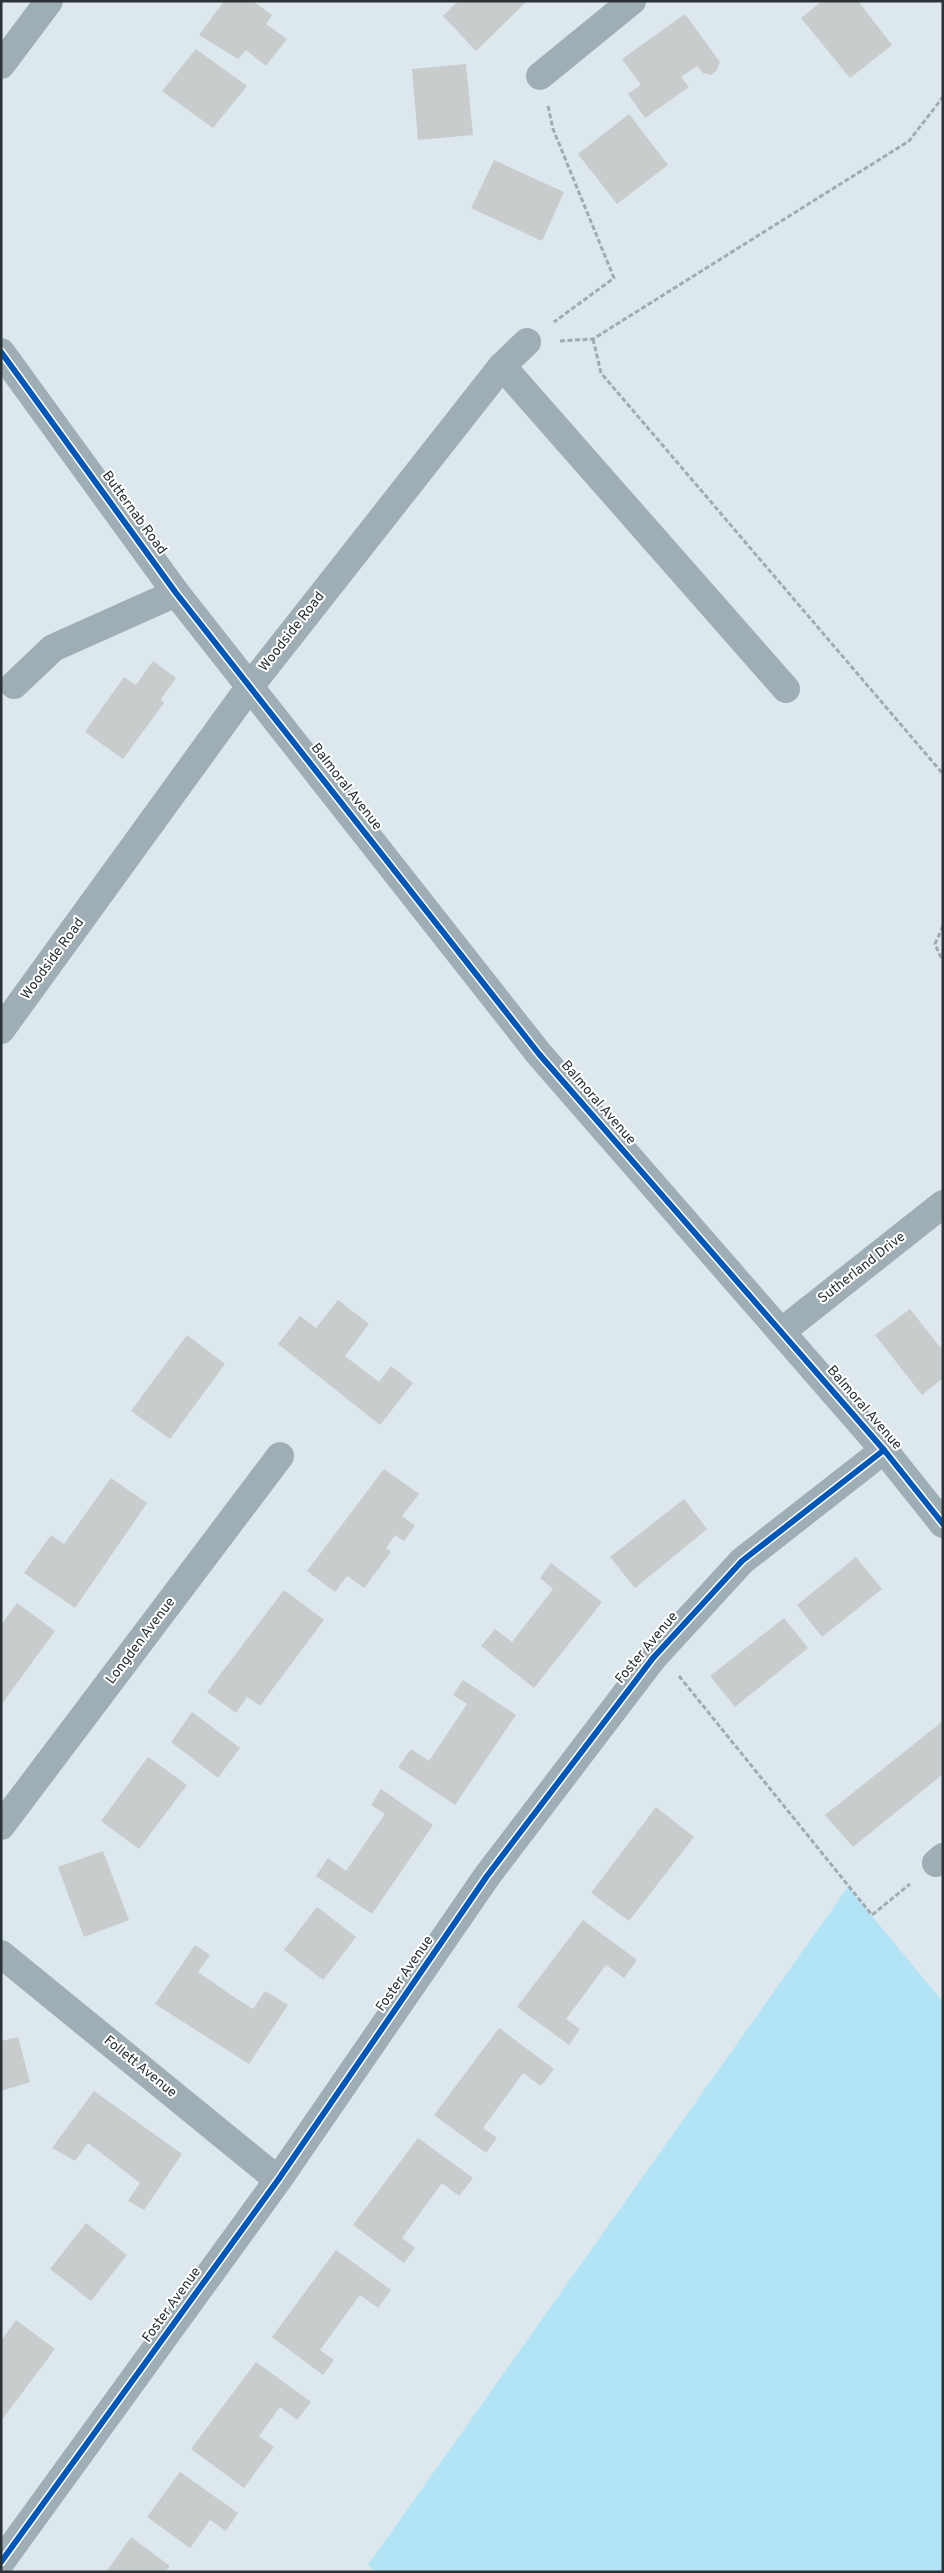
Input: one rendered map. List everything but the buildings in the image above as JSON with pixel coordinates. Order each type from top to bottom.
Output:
[{"type":"street","points":[[1,65],[49,1]]},
{"type":"street","points":[[540,76],[632,1]]},
{"type":"street","name":"Woodside Road","points":[[1,1030],[250,685],[502,366],[527,342]]},
{"type":"street","name":"Butternab Road","points":[[1,352],[176,593],[250,685]]},
{"type":"street","points":[[502,366],[786,689]]},
{"type":"street","points":[[14,685],[53,648],[176,593]]},
{"type":"street","name":"Balmoral Avenue","points":[[250,685],[539,1054],[884,1450],[943,1524]]},
{"type":"street","name":"Sutherland Drive","points":[[781,1332],[943,1204]]},
{"type":"street","name":"Foster Avenue","points":[[1,2562],[278,2180],[487,1876],[659,1651],[742,1561],[884,1450]]},
{"type":"street","name":"Longden Avenue","points":[[1,1826],[280,1456]]},
{"type":"street","name":"Follett Avenue","points":[[1,1954],[278,2180]]},
{"type":"path","points":[[527,342],[614,278],[553,128],[540,76]]},
{"type":"path","points":[[527,342],[592,340],[908,141],[943,96]]},
{"type":"path","points":[[592,340],[601,374],[943,774]]},
{"type":"path","points":[[943,926],[935,944],[943,962]]},
{"type":"path","points":[[659,1651],[872,1915],[939,1860]]},
{"type":"shaded area","points":[[848,1887],[943,2002],[943,2572],[376,2572],[368,2565]]},
{"type":"cycle path","points":[[1,352],[176,593],[539,1054],[884,1450],[943,1524]]},
{"type":"cycle path","points":[[1,2562],[278,2180],[487,1876],[653,1658],[742,1561],[884,1450]]}]
